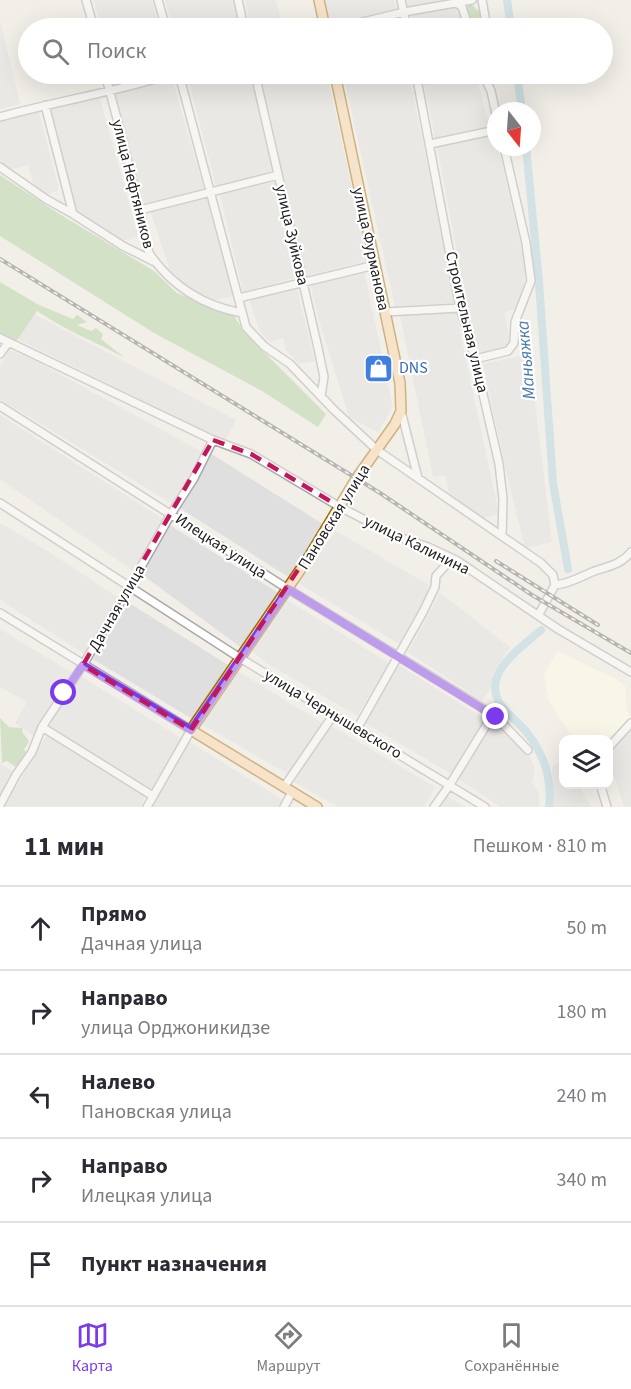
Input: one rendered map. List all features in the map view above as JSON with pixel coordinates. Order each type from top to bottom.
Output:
[{"type":"main road","points":[[319,0],[323,18]]},
{"type":"main road","name":"улица Фурманова","points":[[337,84],[400,383],[401,411],[395,424]]},
{"type":"main road","name":"Пановская улица","points":[[191,730],[288,589],[356,479],[395,424]]},
{"type":"main road","points":[[191,730],[317,807]]},
{"type":"street","points":[[86,0],[91,18]]},
{"type":"street","points":[[158,0],[163,18]]},
{"type":"street","points":[[238,0],[242,18]]},
{"type":"street","points":[[401,0],[405,18]]},
{"type":"street","points":[[379,18],[472,0]]},
{"type":"street","points":[[482,0],[485,18]]},
{"type":"street","points":[[457,2],[462,7],[466,18]]},
{"type":"street","name":"улица Нефтяников","points":[[108,84],[149,254],[166,276],[184,291],[227,310],[242,313]]},
{"type":"street","points":[[0,117],[133,84]]},
{"type":"street","points":[[182,84],[246,327],[264,346],[290,364],[377,450],[541,563],[553,575],[555,585],[539,614]]},
{"type":"street","name":"улица Зуйкова","points":[[257,84],[324,377],[321,396]]},
{"type":"street","name":"Строительная улица","points":[[418,84],[460,308],[475,359],[500,473],[503,499],[502,535]]},
{"type":"street","points":[[488,84],[491,91]]},
{"type":"street","points":[[491,84],[493,102]]},
{"type":"street","points":[[45,105],[73,214]]},
{"type":"street","points":[[430,144],[487,132]]},
{"type":"street","points":[[475,359],[508,351],[514,344],[515,322],[531,281],[526,243],[506,156]]},
{"type":"street","points":[[0,167],[46,200],[73,214],[123,246],[156,262]]},
{"type":"street","points":[[140,210],[278,175]]},
{"type":"street","points":[[239,298],[375,265]]},
{"type":"street","points":[[385,312],[460,308]]},
{"type":"street","name":"улица Калинина","points":[[0,338],[213,440],[251,454],[340,507],[396,536],[456,560],[558,629],[631,672]]},
{"type":"street","points":[[0,354],[8,342]]},
{"type":"street","name":"Илецкая улица","points":[[0,406],[288,589],[496,717],[528,750]]},
{"type":"street","points":[[401,411],[418,478]]},
{"type":"street","name":"Дачная улица","points":[[0,805],[16,775],[32,752],[42,728],[83,665],[194,478],[213,440]]},
{"type":"street","name":"улица Чернышевского","points":[[0,503],[240,658],[484,807]]},
{"type":"street","points":[[555,585],[563,585],[615,565],[623,561],[631,552]]},
{"type":"street","points":[[357,729],[399,658],[435,587],[436,576],[456,560]]},
{"type":"street","points":[[0,613],[191,730],[147,807]]},
{"type":"street","points":[[284,807],[288,790],[334,714]]},
{"type":"street","points":[[434,807],[450,786],[487,724],[496,717]]},
{"type":"street","points":[[613,743],[631,723]]},
{"type":"street","points":[[42,728],[153,796]]},
{"type":"street","points":[[602,789],[607,807]]},
{"type":"highlighted area","points":[[213,440],[251,454],[340,507],[191,730],[83,665]]},
{"type":"shaded area","points":[[94,0],[152,0],[156,18],[98,18]]},
{"type":"shaded area","points":[[165,0],[232,0],[236,18],[170,18]]},
{"type":"shaded area","points":[[245,0],[276,0],[280,18],[249,18]]},
{"type":"shaded area","points":[[324,0],[394,0],[397,13],[375,18],[328,18]]},
{"type":"shaded area","points":[[406,0],[453,0],[408,7]]},
{"type":"shaded area","points":[[457,7],[461,10],[463,18],[412,18],[411,16]]},
{"type":"shaded area","points":[[0,20],[20,104],[0,109]]},
{"type":"shaded area","points":[[149,84],[174,84],[204,189],[145,205],[115,93]]},
{"type":"shaded area","points":[[189,84],[252,84],[273,173],[216,186]]},
{"type":"shaded area","points":[[261,84],[329,84],[368,261],[306,276]]},
{"type":"shaded area","points":[[345,84],[411,84],[455,303],[395,306]]},
{"type":"shaded area","points":[[424,84],[478,84],[487,126],[435,138]]},
{"type":"shaded area","points":[[100,98],[138,236],[123,241],[78,214],[49,107]]},
{"type":"shaded area","points":[[39,112],[59,190],[44,195],[35,189],[28,165],[13,169],[0,162],[0,121]]},
{"type":"shaded area","points":[[487,135],[487,156],[500,156],[525,264],[524,285],[515,309],[505,312],[510,345],[483,354],[479,353],[465,296],[437,146]]},
{"type":"shaded area","points":[[274,182],[297,277],[243,292],[220,194]]},
{"type":"shaded area","points":[[206,196],[233,296],[215,300],[184,288],[170,271],[150,210]]},
{"type":"shaded area","points":[[364,270],[393,407],[378,432],[349,417],[310,283]]},
{"type":"shaded area","points":[[296,286],[315,361],[299,364],[286,350],[283,338],[270,342],[260,332],[249,299]]},
{"type":"shaded area","points":[[30,312],[236,420],[225,441],[15,338]]},
{"type":"shaded area","points":[[456,313],[499,514],[482,518],[449,493],[445,475],[433,477],[400,315]]},
{"type":"shaded area","points":[[10,350],[34,360],[204,453],[174,505],[0,399],[0,366]]},
{"type":"shaded area","points":[[525,355],[535,403],[552,542],[525,548],[483,364]]},
{"type":"shaded area","points":[[0,415],[166,521],[132,570],[0,479]]},
{"type":"shaded area","points":[[210,453],[323,524],[290,578],[178,507]]},
{"type":"shaded area","points":[[0,523],[119,598],[86,655],[0,600]]},
{"type":"shaded area","points":[[168,524],[280,594],[243,649],[140,573]]},
{"type":"shaded area","points":[[336,531],[429,585],[423,603],[399,644],[298,583]]},
{"type":"shaded area","points":[[440,593],[510,647],[494,672],[491,688],[482,701],[408,652]]},
{"type":"shaded area","points":[[287,600],[389,663],[357,716],[268,664],[252,651]]},
{"type":"shaded area","points":[[129,603],[230,666],[194,720],[93,659]]},
{"type":"shaded area","points":[[0,629],[74,674],[35,737],[15,723],[27,702],[0,687]]},
{"type":"shaded area","points":[[558,651],[616,679],[625,686],[627,711],[631,717],[628,720],[629,723],[613,741],[613,735],[573,735],[549,701],[544,674]]},
{"type":"shaded area","points":[[399,665],[486,720],[453,775],[365,723]]},
{"type":"shaded area","points":[[236,670],[322,723],[290,775],[201,724]]},
{"type":"shaded area","points":[[79,675],[181,738],[149,793],[89,755],[91,752],[47,724]]},
{"type":"shaded area","points":[[494,722],[514,738],[529,755],[535,768],[532,783],[539,793],[539,807],[501,807],[457,778],[488,726]]},
{"type":"shaded area","points":[[330,725],[435,787],[424,807],[338,807],[294,782]]},
{"type":"shaded area","points":[[631,728],[631,807],[624,807],[613,773],[613,747]]},
{"type":"shaded area","points":[[48,733],[146,794],[140,807],[4,807]]},
{"type":"shaded area","points":[[188,741],[285,801],[282,807],[150,807]]},
{"type":"shaded area","points":[[0,763],[14,772],[0,799]]},
{"type":"shaded area","points":[[559,763],[559,789],[580,789],[591,807],[553,807],[552,766]]},
{"type":"shaded area","points":[[445,795],[466,807],[437,807]]},
{"type":"green space","points":[[461,0],[473,0],[471,4],[482,14],[483,18],[471,18]]},
{"type":"green space","points":[[0,175],[154,271],[177,293],[234,316],[245,333],[326,414],[318,427],[262,391],[154,333],[0,236]]},
{"type":"green space","points":[[0,282],[39,305],[73,319],[77,315],[87,322],[77,325],[91,331],[96,328],[103,334],[101,339],[125,358],[37,311],[15,343],[0,335]]},
{"type":"green space","points":[[0,718],[9,727],[22,728],[29,741],[24,750],[28,753],[17,768],[7,761],[2,763]]},
{"type":"waterway","name":"Маньяжка","points":[[507,0],[510,18]]},
{"type":"waterway","name":"Маньяжка","points":[[518,84],[521,102]]},
{"type":"waterway","name":"Маньяжка","points":[[527,156],[539,282],[553,483],[568,569]]},
{"type":"waterway","name":"Маньяжка","points":[[541,630],[506,662],[500,670],[495,686],[502,706],[528,734],[539,751],[548,778],[549,807]]},
{"type":"railway","points":[[0,259],[380,493],[532,595],[631,653]]},
{"type":"railway","points":[[496,561],[598,625]]},
{"type":"place","name":"DNS","points":[[378,368]]},
{"type":"route","points":[[64,693],[83,665],[191,730],[288,589],[496,717]]}]
